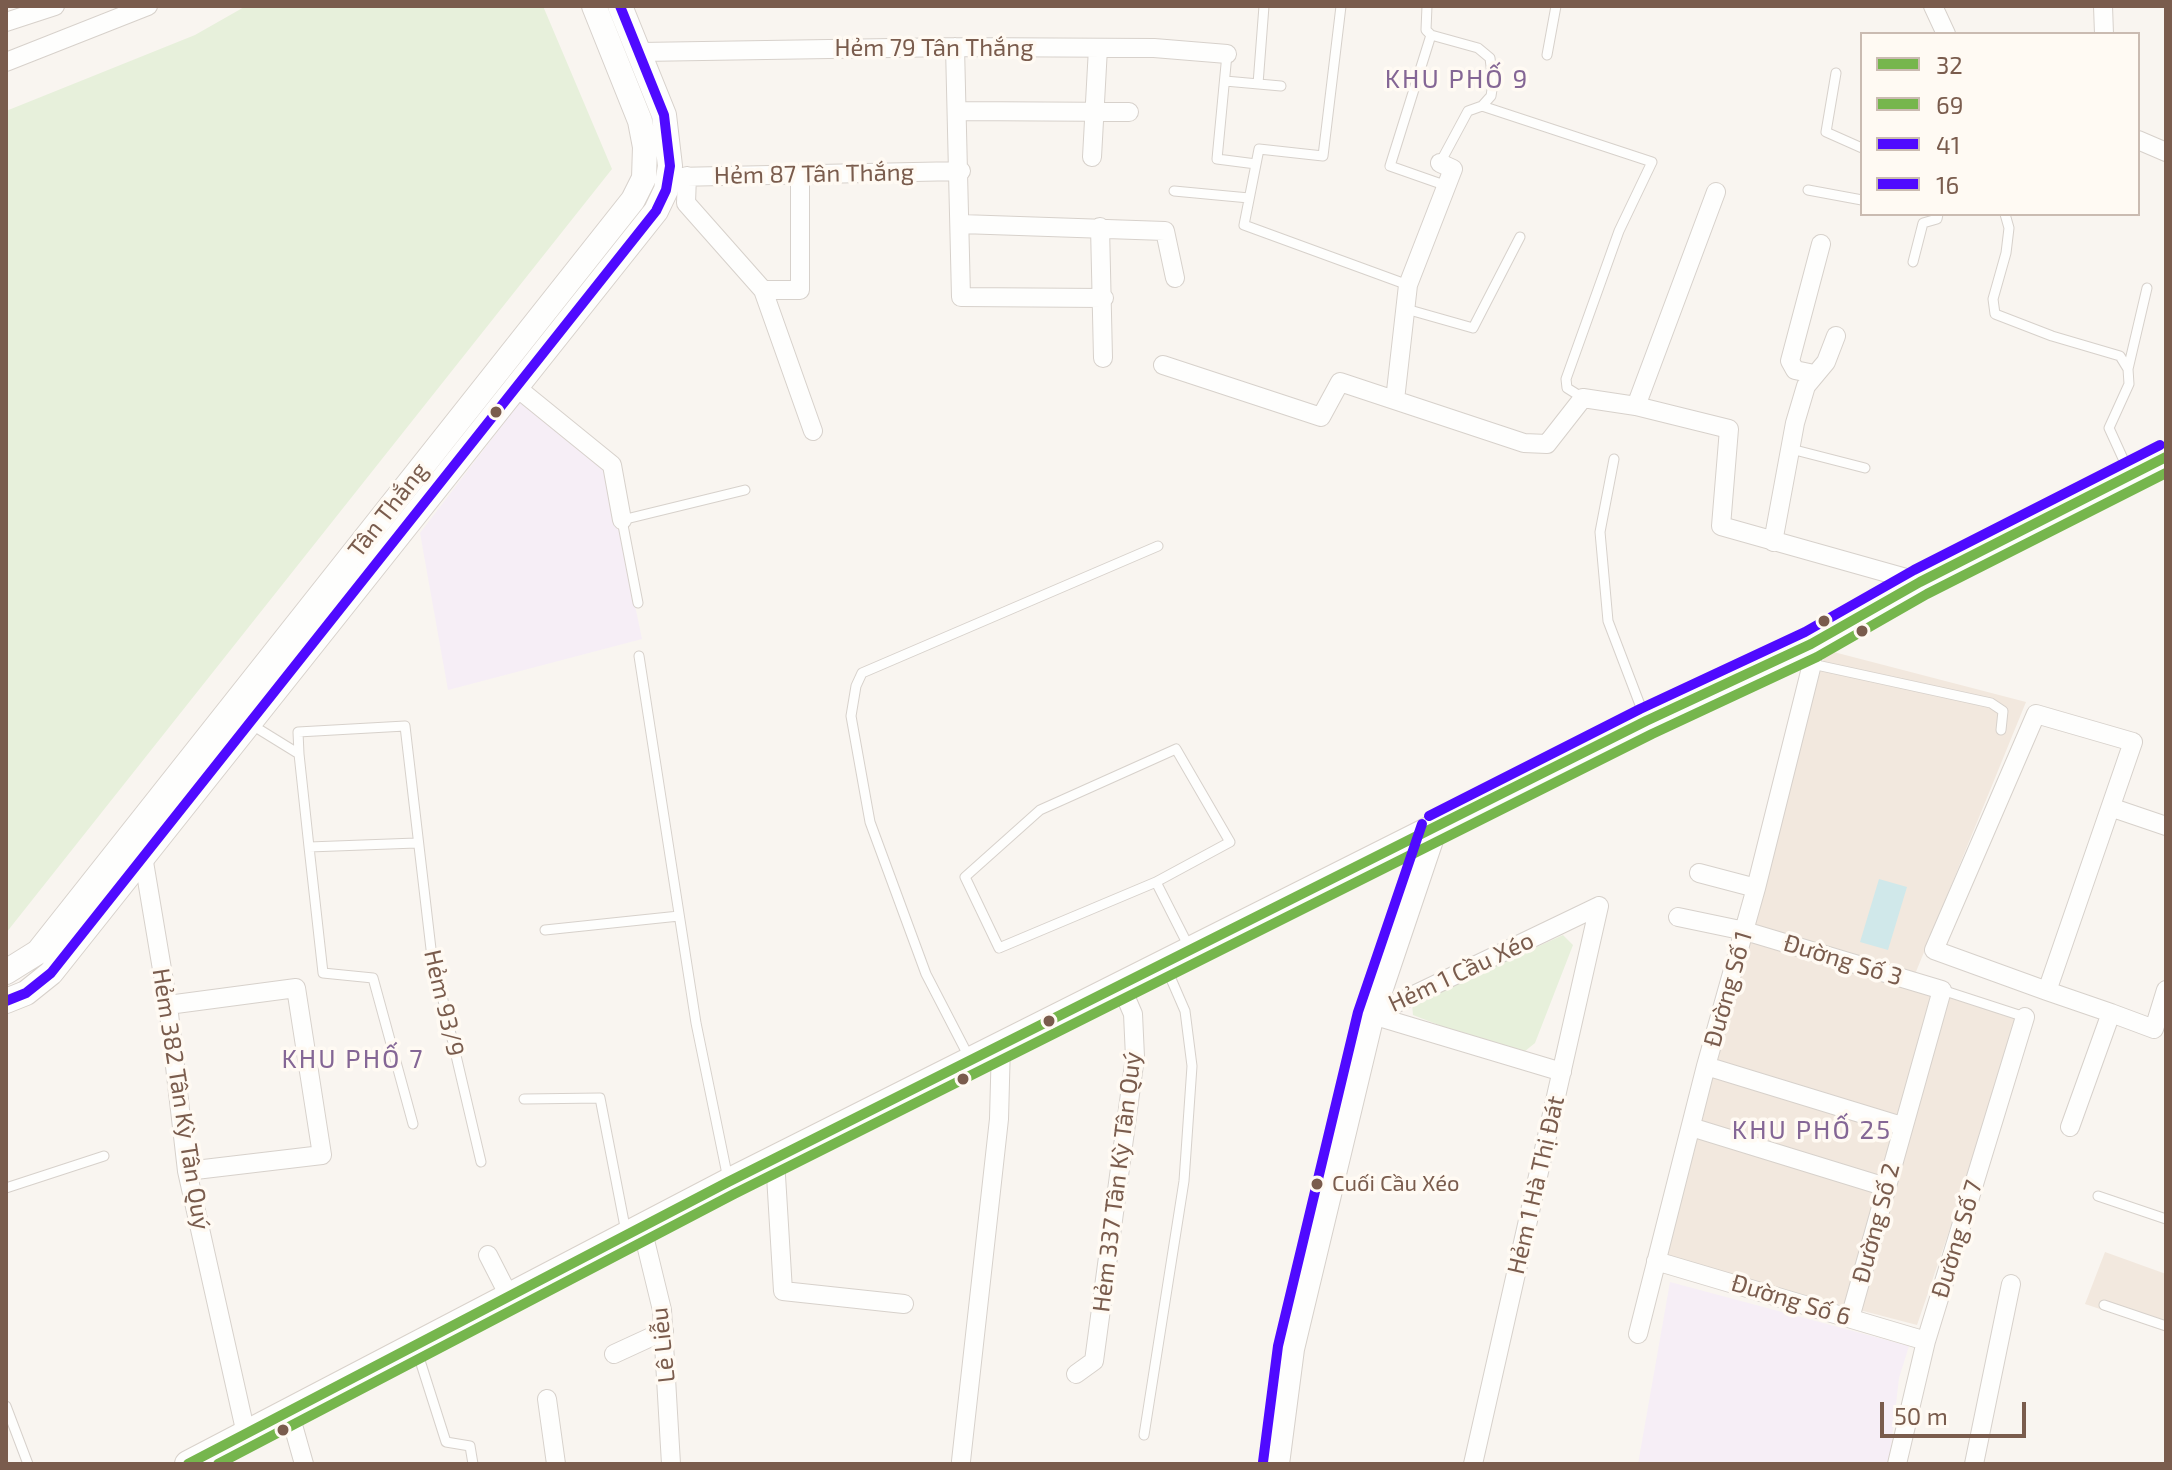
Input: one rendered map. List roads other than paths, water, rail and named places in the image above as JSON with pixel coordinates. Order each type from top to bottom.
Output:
[{"type":"main road","points":[[188,1464],[416,1348],[728,1182],[1646,721],[1811,654],[1920,582],[2166,457]]},
{"type":"street","points":[[6,22],[55,6]]},
{"type":"street","points":[[6,62],[148,6]]},
{"type":"street","name":"Tân Thắng","points":[[594,6],[640,121],[645,147],[666,177]]},
{"type":"street","name":"Tân Thắng","points":[[6,1001],[26,993],[51,973],[656,211],[670,166],[664,115],[620,6]]},
{"type":"street","points":[[1933,6],[1945,32]]},
{"type":"street","points":[[2103,6],[2104,32]]},
{"type":"street","points":[[955,47],[961,171],[961,297],[1104,298]]},
{"type":"street","name":"Hẻm 79 Tân Thắng","points":[[640,52],[955,47],[1098,48],[1227,54]]},
{"type":"street","points":[[1092,157],[1092,110],[1098,48]]},
{"type":"street","points":[[617,62],[640,52]]},
{"type":"street","points":[[958,111],[1129,112]]},
{"type":"street","points":[[2140,141],[2166,152]]},
{"type":"street","points":[[1395,400],[1408,285],[1453,169],[1440,163]]},
{"type":"street","name":"Hẻm 87 Tân Thắng","points":[[666,177],[961,171]]},
{"type":"street","points":[[763,290],[800,290],[800,175]]},
{"type":"street","points":[[666,177],[763,290],[813,431]]},
{"type":"street","name":"Tân Thắng","points":[[6,972],[38,952],[633,200],[666,177]]},
{"type":"street","points":[[1636,406],[1716,192]]},
{"type":"street","points":[[961,224],[1165,231],[1175,278]]},
{"type":"street","points":[[1100,227],[1103,358]]},
{"type":"street","points":[[1814,374],[1795,370],[1790,361],[1821,244]]},
{"type":"street","points":[[1773,542],[1806,386],[1826,362],[1836,336]]},
{"type":"street","points":[[1163,365],[1321,417],[1340,382],[1524,443],[1547,444],[1583,398],[1636,406],[1729,429],[1721,526],[1920,582]]},
{"type":"street","points":[[516,387],[612,465],[622,520]]},
{"type":"street","name":"Đường Số 1","points":[[1638,1334],[1706,1066],[1756,888],[1811,654]]},
{"type":"street","points":[[2047,991],[2113,808],[2133,742],[2036,714],[1934,950],[2047,991],[2111,1013],[2154,1029],[2166,990]]},
{"type":"street","points":[[2113,808],[2166,826]]},
{"type":"street","points":[[1277,1464],[1292,1349],[1372,1015],[1435,828]]},
{"type":"street","name":"Hẻm 382 Tân Kỳ Tân Quý","points":[[143,856],[168,1005],[187,1171],[246,1434]]},
{"type":"street","points":[[1699,873],[1756,888]]},
{"type":"street","name":"Hẻm 1 Cầu Xéo","points":[[1372,1015],[1599,906]]},
{"type":"street","name":"Hẻm 1 Hà Thị Đát","points":[[1473,1464],[1599,906]]},
{"type":"street","name":"Đường Số 3","points":[[1678,917],[1745,931],[1942,990]]},
{"type":"street","name":"Hẻm 337 Tân Kỳ Tân Quý","points":[[1076,1374],[1094,1361],[1135,1057],[1133,1014],[1120,984]]},
{"type":"street","points":[[168,1005],[296,988],[322,1155],[187,1171]]},
{"type":"street","name":"Đường Số 2","points":[[1850,1318],[1942,990]]},
{"type":"street","points":[[2070,1127],[2111,1013]]},
{"type":"street","name":"Hẻm 1 Cầu Xéo","points":[[1372,1015],[1562,1072]]},
{"type":"street","name":"Đường Số 7","points":[[1897,1464],[1926,1341],[2025,1017]]},
{"type":"street","points":[[961,1461],[999,1119],[1001,1044]]},
{"type":"street","points":[[1706,1066],[1902,1126]]},
{"type":"street","points":[[1691,1127],[1886,1187]]},
{"type":"street","points":[[775,1159],[783,1291],[904,1304]]},
{"type":"street","name":"Lê Liễu","points":[[634,1232],[664,1331],[671,1464]]},
{"type":"street","points":[[488,1255],[510,1298]]},
{"type":"street","name":"Đường Số 6","points":[[1656,1261],[1926,1341]]},
{"type":"street","points":[[1974,1464],[2011,1284]]},
{"type":"street","points":[[614,1354],[664,1331]]},
{"type":"street","points":[[547,1399],[556,1464]]},
{"type":"street","points":[[289,1411],[304,1464]]},
{"type":"lane","points":[[1258,84],[1264,6]]},
{"type":"lane","points":[[1341,6],[1323,156],[1259,149],[1244,225],[1408,285]]},
{"type":"lane","points":[[1427,6],[1426,30],[1431,35],[1478,48],[1490,58],[1493,83],[1491,96],[1482,106],[1468,111],[1440,163]]},
{"type":"lane","points":[[1547,55],[1556,6]]},
{"type":"lane","points":[[1431,35],[1390,166],[1447,186]]},
{"type":"lane","points":[[1227,54],[1217,159],[1256,164]]},
{"type":"lane","points":[[1836,73],[1826,132],[1860,147]]},
{"type":"lane","points":[[1225,81],[1281,86]]},
{"type":"lane","points":[[1482,106],[1652,162],[1619,231],[1566,379],[1567,388],[1583,398]]},
{"type":"lane","points":[[1808,190],[1860,200]]},
{"type":"lane","points":[[1174,191],[1249,198]]},
{"type":"lane","points":[[1913,262],[1923,223],[1937,219],[1938,216]]},
{"type":"lane","points":[[2006,216],[2009,228],[2006,253],[1993,299],[1995,314],[2052,336],[2120,356],[2128,369]]},
{"type":"lane","points":[[1406,309],[1473,328],[1520,237]]},
{"type":"lane","points":[[2131,475],[2109,428],[2129,384],[2128,369],[2147,288]]},
{"type":"lane","points":[[1791,449],[1865,468]]},
{"type":"lane","points":[[1614,459],[1600,532],[1608,621],[1646,721]]},
{"type":"lane","points":[[638,603],[622,520],[745,490]]},
{"type":"lane","points":[[971,1060],[926,974],[870,822],[851,716],[856,686],[862,673],[1158,546]]},
{"type":"lane","points":[[1811,654],[1991,703],[2003,711],[2001,730]]},
{"type":"lane","points":[[639,656],[679,916],[728,1182]]},
{"type":"lane","points":[[249,723],[299,754],[323,973],[373,978],[413,1124]]},
{"type":"lane","name":"Hẻm 93/9","points":[[299,754],[298,732],[405,726],[416,843],[431,949],[481,1162]]},
{"type":"lane","points":[[1176,749],[1230,842],[1156,882],[999,948],[965,877],[1040,810],[1176,749]]},
{"type":"lane","points":[[309,847],[416,843]]},
{"type":"lane","points":[[1156,882],[1190,950]]},
{"type":"lane","points":[[545,930],[679,916]]},
{"type":"lane","points":[[1144,1435],[1182,1196],[1192,1066],[1185,1011],[1164,962]]},
{"type":"lane","points":[[1942,990],[2025,1017]]},
{"type":"lane","points":[[524,1099],[600,1098],[634,1232]]},
{"type":"lane","points":[[6,1188],[104,1156]]},
{"type":"lane","points":[[2098,1196],[2166,1219]]},
{"type":"lane","points":[[2104,1305],[2166,1326]]},
{"type":"lane","points":[[416,1348],[446,1442],[470,1446],[473,1464]]},
{"type":"lane","points":[[6,1406],[28,1464]]},
{"type":"water","points":[[1879,879],[1907,887],[1888,950],[1860,942]]},
{"type":"place","name":"Cuối Cầu Xéo","points":[[1317,1184]]},
{"type":"district","name":"KHU PHỐ 9","points":[[1457,79]]},
{"type":"district","name":"KHU PHỐ 7","points":[[353,1059]]},
{"type":"district","name":"KHU PHỐ 25","points":[[1812,1130]]}]
